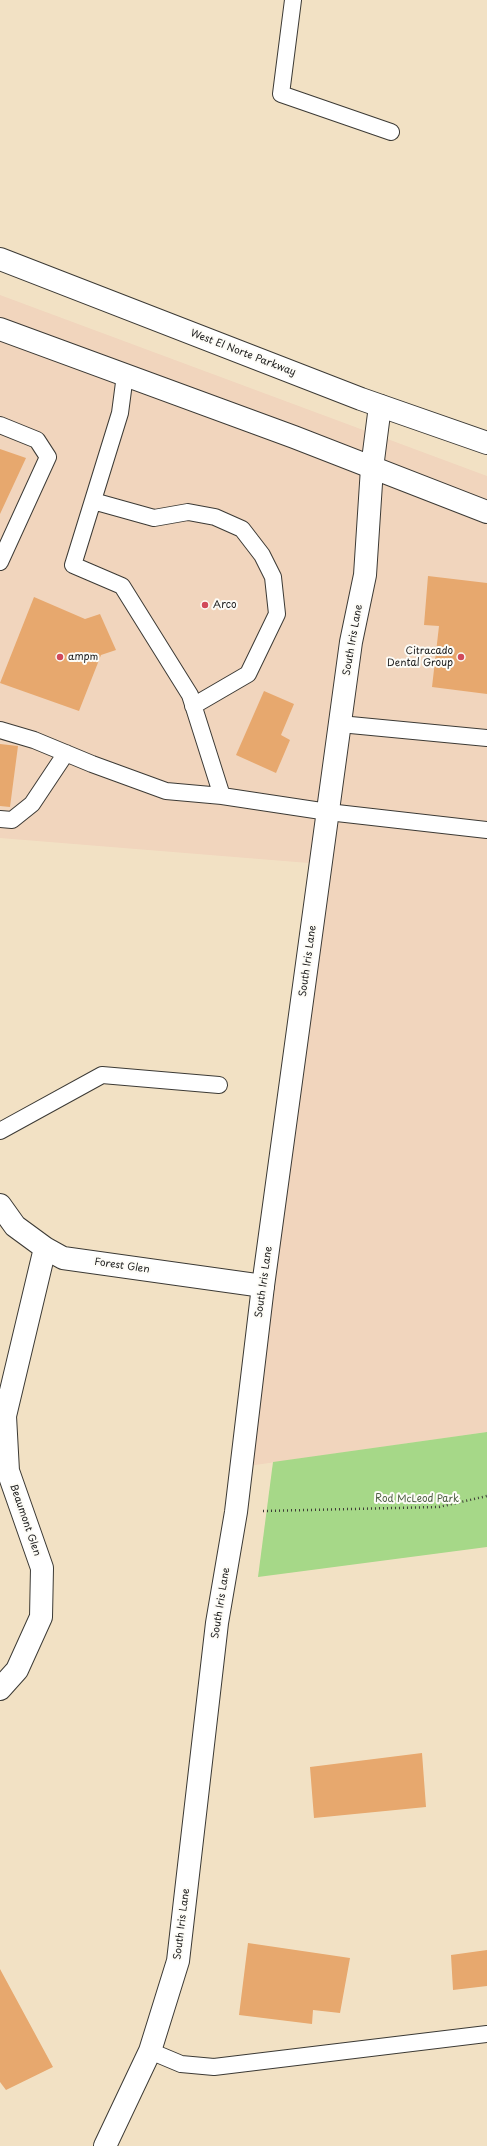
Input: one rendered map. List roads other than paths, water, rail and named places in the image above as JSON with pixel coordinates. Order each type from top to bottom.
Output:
[{"type":"street","name":"West El Norte Parkway","points":[[0,260],[380,406],[487,443]]},
{"type":"street","points":[[0,329],[487,512]]},
{"type":"street","name":"South Iris Lane","points":[[105,2146],[150,2051],[178,1961],[217,1623],[236,1512],[263,1286],[351,642],[365,575],[372,468],[380,406]]},
{"type":"street","name":"Forest Glen","points":[[0,1205],[15,1226],[45,1248],[63,1258],[263,1286]]},
{"type":"street","name":"Beaumont Glen","points":[[0,1689],[17,1670],[41,1618],[42,1568],[7,1486],[8,1471],[5,1416],[45,1248]]},
{"type":"lane","points":[[294,0],[281,94],[391,132]]},
{"type":"lane","points":[[125,375],[120,414],[73,565],[122,586],[190,695],[222,796]]},
{"type":"lane","points":[[0,425],[37,440],[48,457],[0,562]]},
{"type":"lane","points":[[92,501],[154,518],[188,512],[215,517],[242,529],[262,555],[273,577],[277,614],[248,674],[193,706]]},
{"type":"lane","points":[[340,724],[487,738]]},
{"type":"lane","points":[[0,730],[34,740],[166,791],[222,796],[328,812],[487,830]]},
{"type":"lane","points":[[0,819],[12,820],[32,804],[66,753]]},
{"type":"lane","points":[[0,1131],[102,1074],[219,1085]]},
{"type":"lane","points":[[150,2051],[181,2064],[214,2068],[487,2034]]},
{"type":"place","name":"Arco","points":[[205,605]]},
{"type":"place","name":"ampm","points":[[60,657]]},
{"type":"place","name":"Citracado Dental Group","points":[[461,657]]},
{"type":"park label","name":"Rod McLeod Park","points":[[417,1499]]}]
